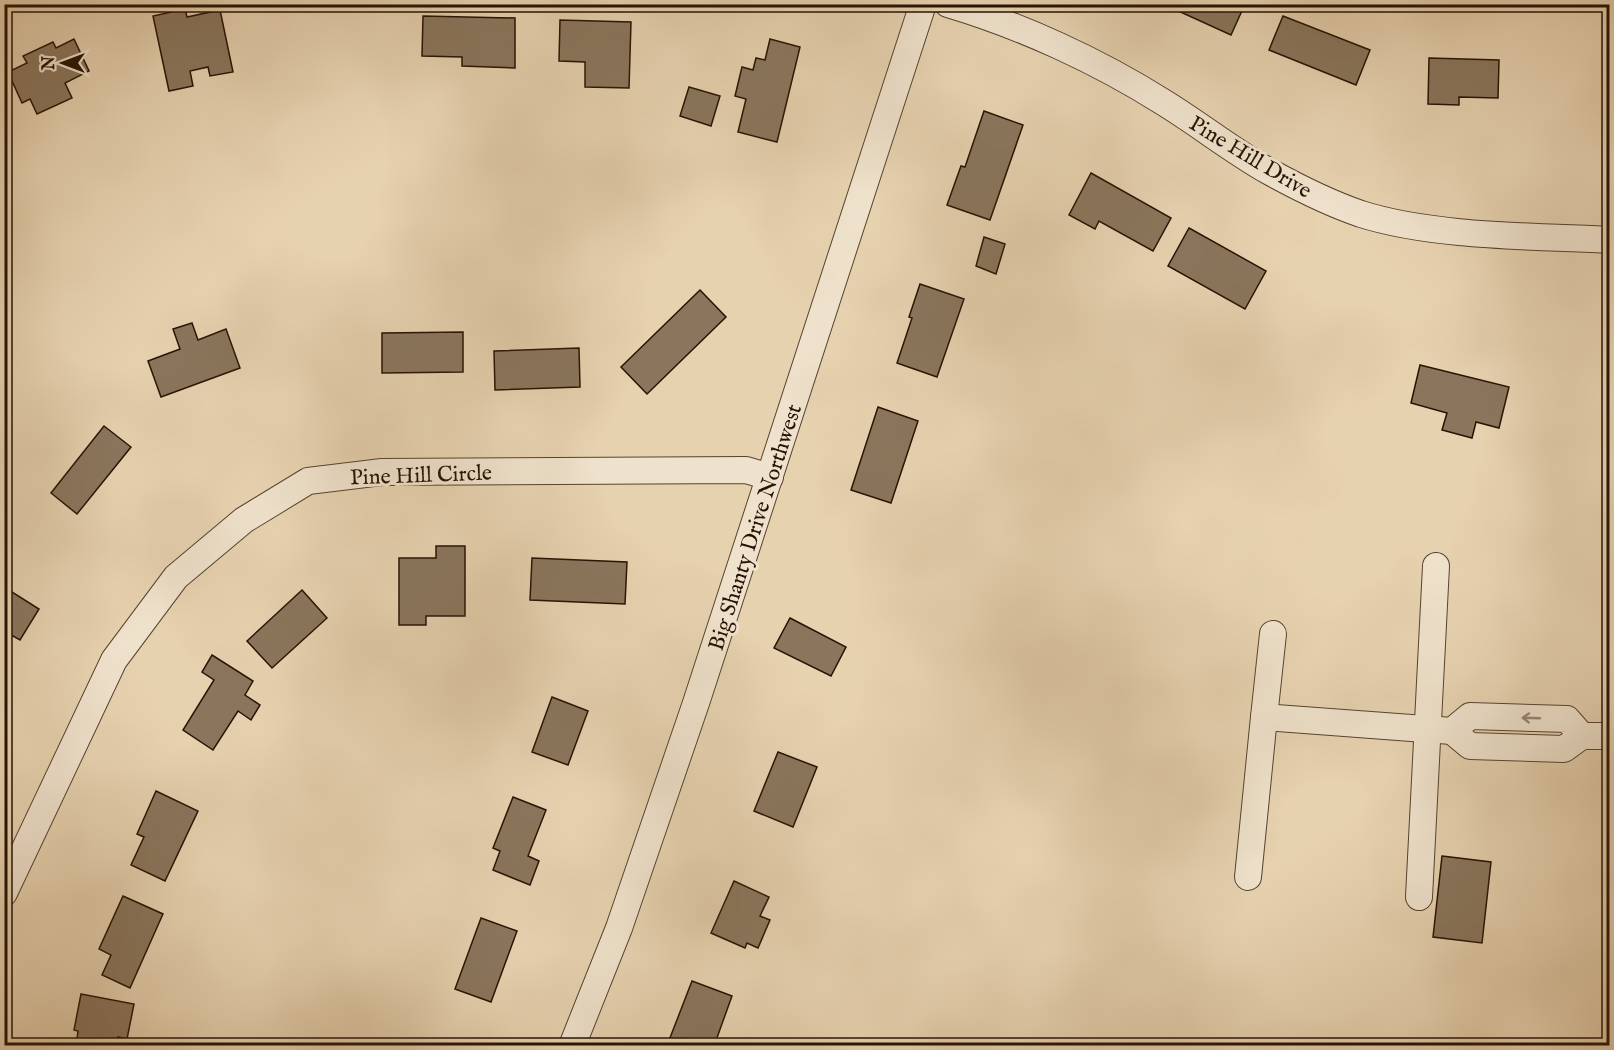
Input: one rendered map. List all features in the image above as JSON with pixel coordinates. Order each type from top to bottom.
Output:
[{"type":"street","name":"Big Shanty Drive Northwest","points":[[572,1046],[619,928],[696,703],[923,4]]},
{"type":"street","name":"Pine Hill Drive","points":[[948,4],[1023,32],[1124,78],[1183,114],[1268,172],[1317,197],[1362,214],[1410,225],[1459,232],[1610,240]]},
{"type":"street","name":"Pine Hill Circle","points":[[4,893],[114,660],[176,577],[244,520],[308,482],[393,472],[746,470],[770,477]]},
{"type":"street","points":[[1419,897],[1436,566]]},
{"type":"street","points":[[1248,877],[1272,634]]},
{"type":"street","points":[[1452,731],[1470,716],[1499,716],[1567,719],[1582,736]]},
{"type":"street","points":[[1498,747],[1499,716]]},
{"type":"street","points":[[1264,717],[1452,731],[1470,746],[1564,749],[1582,736],[1610,736]]},
{"type":"building","points":[[1163,4],[1245,4],[1231,35]]},
{"type":"building","points":[[185,9],[187,17],[220,10],[233,72],[210,76],[208,67],[190,71],[193,86],[169,91],[153,16]]},
{"type":"building","points":[[423,16],[515,18],[515,68],[462,66],[462,57],[422,56]]},
{"type":"building","points":[[1283,16],[1370,50],[1356,85],[1269,50]]},
{"type":"building","points":[[560,20],[631,22],[629,88],[585,87],[585,62],[559,61]]},
{"type":"building","points":[[74,39],[89,71],[65,83],[72,98],[37,114],[30,99],[22,103],[8,72],[27,63],[23,56],[53,42],[56,48]]},
{"type":"building","points":[[770,39],[800,47],[777,142],[738,132],[746,99],[735,96],[742,67],[753,70],[756,58],[765,60]]},
{"type":"building","points":[[1429,58],[1499,60],[1498,98],[1459,97],[1459,105],[1428,104]]},
{"type":"building","points":[[689,87],[720,96],[711,126],[680,116]]},
{"type":"building","points":[[984,111],[1023,125],[990,220],[947,205],[961,166],[965,167]]},
{"type":"building","points":[[1091,173],[1171,218],[1153,251],[1099,221],[1095,229],[1069,215]]},
{"type":"building","points":[[1189,228],[1266,271],[1245,309],[1168,266]]},
{"type":"building","points":[[984,237],[1005,244],[996,274],[976,266]]},
{"type":"building","points":[[920,284],[964,299],[937,377],[897,363],[912,318],[909,317]]},
{"type":"building","points":[[700,290],[726,317],[647,394],[621,367]]},
{"type":"building","points":[[192,323],[198,340],[226,329],[240,368],[161,397],[148,361],[180,349],[173,329]]},
{"type":"building","points":[[463,332],[463,372],[382,373],[382,333]]},
{"type":"building","points":[[579,348],[580,387],[495,390],[494,351]]},
{"type":"building","points":[[1420,365],[1509,387],[1499,428],[1476,422],[1472,438],[1442,430],[1447,413],[1411,403]]},
{"type":"building","points":[[878,407],[918,421],[891,503],[851,490]]},
{"type":"building","points":[[104,426],[131,447],[77,514],[51,493]]},
{"type":"building","points":[[436,546],[465,546],[465,616],[426,616],[426,625],[399,625],[399,558],[436,558]]},
{"type":"building","points":[[532,558],[627,562],[625,604],[530,600]]},
{"type":"building","points":[[4,587],[39,609],[20,640],[4,631]]},
{"type":"building","points":[[302,590],[327,618],[272,668],[247,641]]},
{"type":"building","points":[[790,618],[846,647],[831,676],[774,648]]},
{"type":"building","points":[[212,655],[253,681],[245,695],[260,705],[251,720],[238,711],[213,750],[183,730],[214,680],[202,672]]},
{"type":"building","points":[[552,697],[588,711],[568,765],[532,752]]},
{"type":"building","points":[[778,752],[817,767],[793,827],[754,811]]},
{"type":"building","points":[[156,791],[198,811],[165,881],[131,865],[144,837],[137,834]]},
{"type":"building","points":[[513,797],[546,810],[528,856],[539,861],[530,885],[493,870],[500,851],[493,848]]},
{"type":"building","points":[[1442,856],[1491,862],[1482,943],[1433,937]]},
{"type":"building","points":[[734,881],[769,897],[760,916],[770,920],[758,948],[747,943],[745,948],[711,933]]},
{"type":"building","points":[[123,896],[163,914],[130,988],[102,975],[111,955],[99,949]]},
{"type":"building","points":[[481,918],[517,931],[491,1002],[455,989]]},
{"type":"building","points":[[692,981],[732,996],[714,1046],[674,1046],[668,1043]]},
{"type":"building","points":[[81,994],[134,1004],[127,1039],[118,1037],[116,1046],[76,1046],[78,1031],[74,1030]]}]
